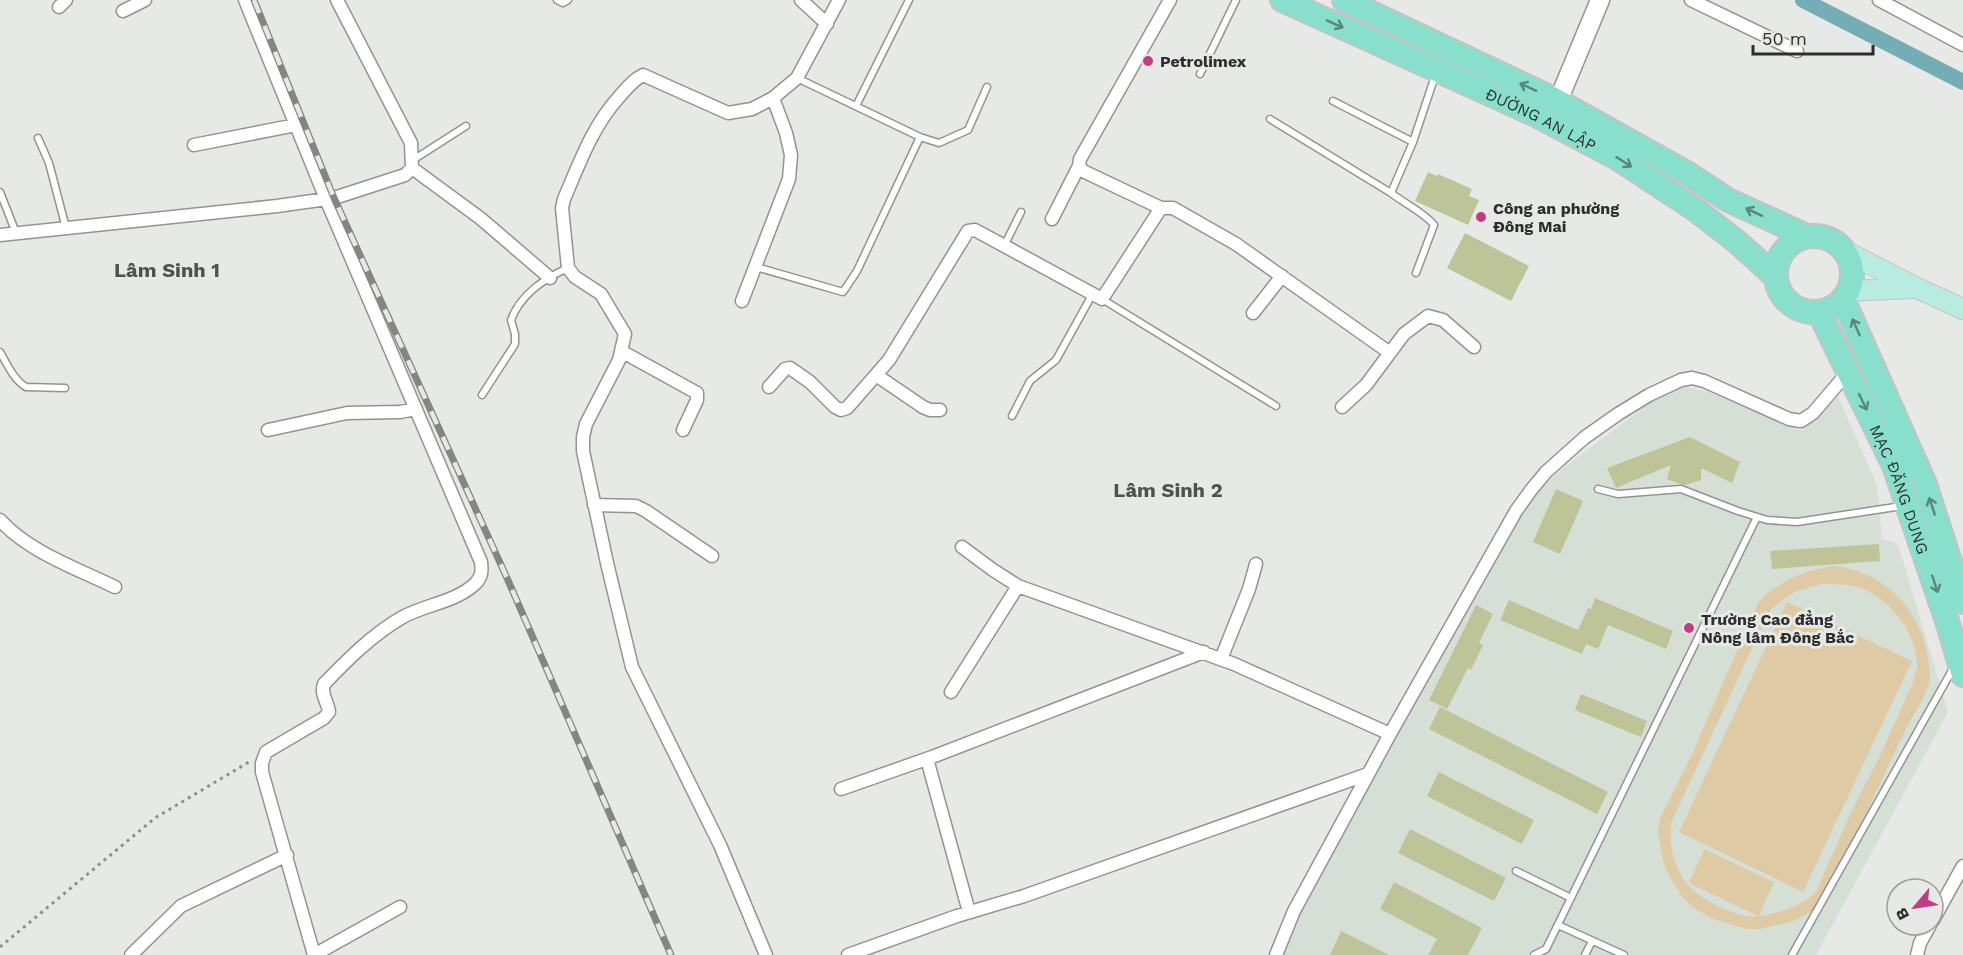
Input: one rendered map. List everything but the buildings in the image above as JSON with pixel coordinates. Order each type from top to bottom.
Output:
[{"type":"highway","name":"ĐƯỜNG AN LẬP","points":[[1282,0],[1534,114],[1617,158],[1696,210],[1736,241],[1776,278]]},
{"type":"highway","name":"ĐƯỜNG AN LẬP","points":[[1344,0],[1558,101],[1686,173],[1728,200],[1807,236]]},
{"type":"highway","points":[[1807,236],[1827,238],[1843,250],[1852,270],[1852,281],[1846,295],[1836,305],[1819,312],[1799,309],[1790,304],[1778,288],[1776,278],[1776,266],[1780,255],[1787,246],[1807,236]]},
{"type":"highway","name":"MẠC ĐĂNG DUNG","points":[[1846,295],[1925,484],[1963,602]]},
{"type":"highway","name":"MẠC ĐĂNG DUNG","points":[[1819,312],[1894,466],[1961,667]]},
{"type":"main road","points":[[1843,250],[1963,309]]},
{"type":"main road","points":[[1846,295],[1917,288]]},
{"type":"street","points":[[123,11],[145,0]]},
{"type":"street","points":[[245,0],[326,199],[481,562],[482,574],[477,582],[457,596],[409,614],[370,640],[324,684],[322,689],[329,712],[324,718],[266,752],[262,763],[262,772],[314,955],[400,907]]},
{"type":"street","points":[[0,235],[326,199],[386,183],[405,175],[412,164],[411,143],[337,0]]},
{"type":"street","points":[[801,0],[827,24]]},
{"type":"street","points":[[766,955],[720,845],[632,667],[583,451],[586,424],[619,360],[625,334],[601,294],[575,277],[568,268],[562,208],[594,129],[635,79],[644,75],[728,113],[752,109],[773,98],[797,78],[839,0]]},
{"type":"street","points":[[1052,219],[1079,166],[1080,159],[1170,0]]},
{"type":"street","points":[[1558,101],[1600,0]]},
{"type":"street","points":[[1691,0],[1797,51]]},
{"type":"street","points":[[1879,0],[1963,45]]},
{"type":"street","points":[[742,302],[789,179],[791,155],[786,133],[773,98]]},
{"type":"street","points":[[194,146],[296,125]]},
{"type":"street","points":[[412,164],[550,278]]},
{"type":"street","points":[[1079,166],[1083,171],[1161,208],[1173,208],[1236,244],[1390,353]]},
{"type":"street","points":[[769,387],[785,369],[790,368],[810,382],[835,407],[841,410],[847,408],[889,360],[968,231],[975,230],[1097,297],[1161,208]]},
{"type":"street","points":[[1253,314],[1282,276]]},
{"type":"street","points":[[1342,407],[1366,385],[1404,334],[1428,316],[1443,320],[1474,347]]},
{"type":"street","points":[[621,351],[697,393],[697,400],[683,430]]},
{"type":"street","points":[[1276,955],[1294,910],[1390,734],[1516,511],[1546,472],[1584,438],[1649,395],[1681,380],[1692,378],[1704,381],[1789,419],[1801,421],[1813,412],[1848,372]]},
{"type":"street","points":[[876,375],[923,407],[940,410]]},
{"type":"street","points":[[268,430],[347,413],[400,412],[416,409]]},
{"type":"street","points":[[594,505],[636,506],[712,556]]},
{"type":"street","points":[[0,520],[11,532],[44,553],[115,587]]},
{"type":"street","points":[[962,547],[1018,586],[1204,652],[1390,734]]},
{"type":"street","points":[[1221,659],[1249,589],[1256,564]]},
{"type":"street","points":[[951,692],[1018,586]]},
{"type":"street","points":[[841,789],[927,759],[1204,652]]},
{"type":"street","points":[[927,759],[969,912]]},
{"type":"street","points":[[852,954],[969,912],[1024,896],[1368,774]]},
{"type":"street","points":[[131,955],[181,906],[287,855]]},
{"type":"street","points":[[1945,898],[1963,866]]},
{"type":"street","points":[[1917,955],[1923,937]]},
{"type":"lane","points":[[557,0],[563,3],[568,0]]},
{"type":"lane","points":[[856,106],[909,0]]},
{"type":"lane","points":[[1200,74],[1236,0]]},
{"type":"lane","points":[[1391,193],[1413,142],[1437,69]]},
{"type":"lane","points":[[797,78],[920,137],[939,143],[968,130],[987,87]]},
{"type":"lane","points":[[1333,101],[1413,142]]},
{"type":"lane","points":[[1270,119],[1430,219],[1434,225],[1433,233],[1416,273]]},
{"type":"lane","points":[[412,164],[466,126]]},
{"type":"lane","points":[[756,267],[843,292],[857,271],[920,137]]},
{"type":"lane","points":[[38,138],[49,163],[66,228]]},
{"type":"lane","points":[[0,192],[16,234]]},
{"type":"lane","points":[[1004,246],[1021,212]]},
{"type":"lane","points":[[482,395],[515,344],[511,320],[518,304],[550,278],[568,268]]},
{"type":"lane","points":[[1012,416],[1030,381],[1056,360],[1097,297],[1276,406]]},
{"type":"lane","points":[[0,352],[21,384],[26,387],[65,388]]},
{"type":"lane","points":[[1598,489],[1618,494],[1681,489],[1767,520],[1797,522],[1908,505]]},
{"type":"lane","points":[[1534,955],[1546,949],[1558,926],[1757,517]]},
{"type":"lane","points":[[1792,955],[1961,667]]},
{"type":"lane","points":[[1516,871],[1571,898]]},
{"type":"lane","points":[[1558,926],[1624,955]]},
{"type":"lane","points":[[1585,955],[1592,941]]},
{"type":"path","points":[[0,947],[155,818],[266,752]]},
{"type":"shaded area","name":"Trường Cao đẳng Nông lâm Đông Bắc","points":[[1679,386],[1706,391],[1802,431],[1838,397],[1877,485],[1882,538],[1898,544],[1948,712],[1816,955],[1278,955],[1380,761],[1508,534],[1535,495],[1558,472],[1663,393]]},
{"type":"shaded area","points":[[1834,566],[1868,575],[1882,583],[1906,606],[1922,636],[1929,665],[1929,684],[1831,890],[1813,911],[1793,921],[1760,929],[1746,929],[1711,918],[1683,898],[1663,862],[1658,831],[1660,818],[1692,754],[1758,603],[1783,583],[1803,573]],"holes":[[[1822,584],[1848,585],[1863,589],[1874,594],[1893,610],[1908,630],[1913,642],[1917,665],[1913,683],[1879,758],[1852,810],[1816,892],[1810,897],[1790,908],[1759,916],[1774,882],[1704,849],[1689,883],[1758,916],[1740,915],[1709,901],[1688,885],[1681,875],[1672,852],[1671,823],[1770,610],[1794,592]]]},
{"type":"shaded area","points":[[1787,602],[1912,661],[1803,892],[1679,832]]},
{"type":"waterway","points":[[1803,0],[1963,82]]},
{"type":"railway","points":[[254,0],[334,198],[507,578],[671,955]]},
{"type":"place","name":"Petrolimex","points":[[1148,61]]},
{"type":"place","name":"Công an phường Đông Mai","points":[[1481,217]]},
{"type":"place","name":"Trường Cao đẳng Nông lâm Đông Bắc","points":[[1689,628]]},
{"type":"district","name":"Lâm Sinh 1","points":[[167,270]]},
{"type":"district","name":"Lâm Sinh 2","points":[[1168,490]]}]
